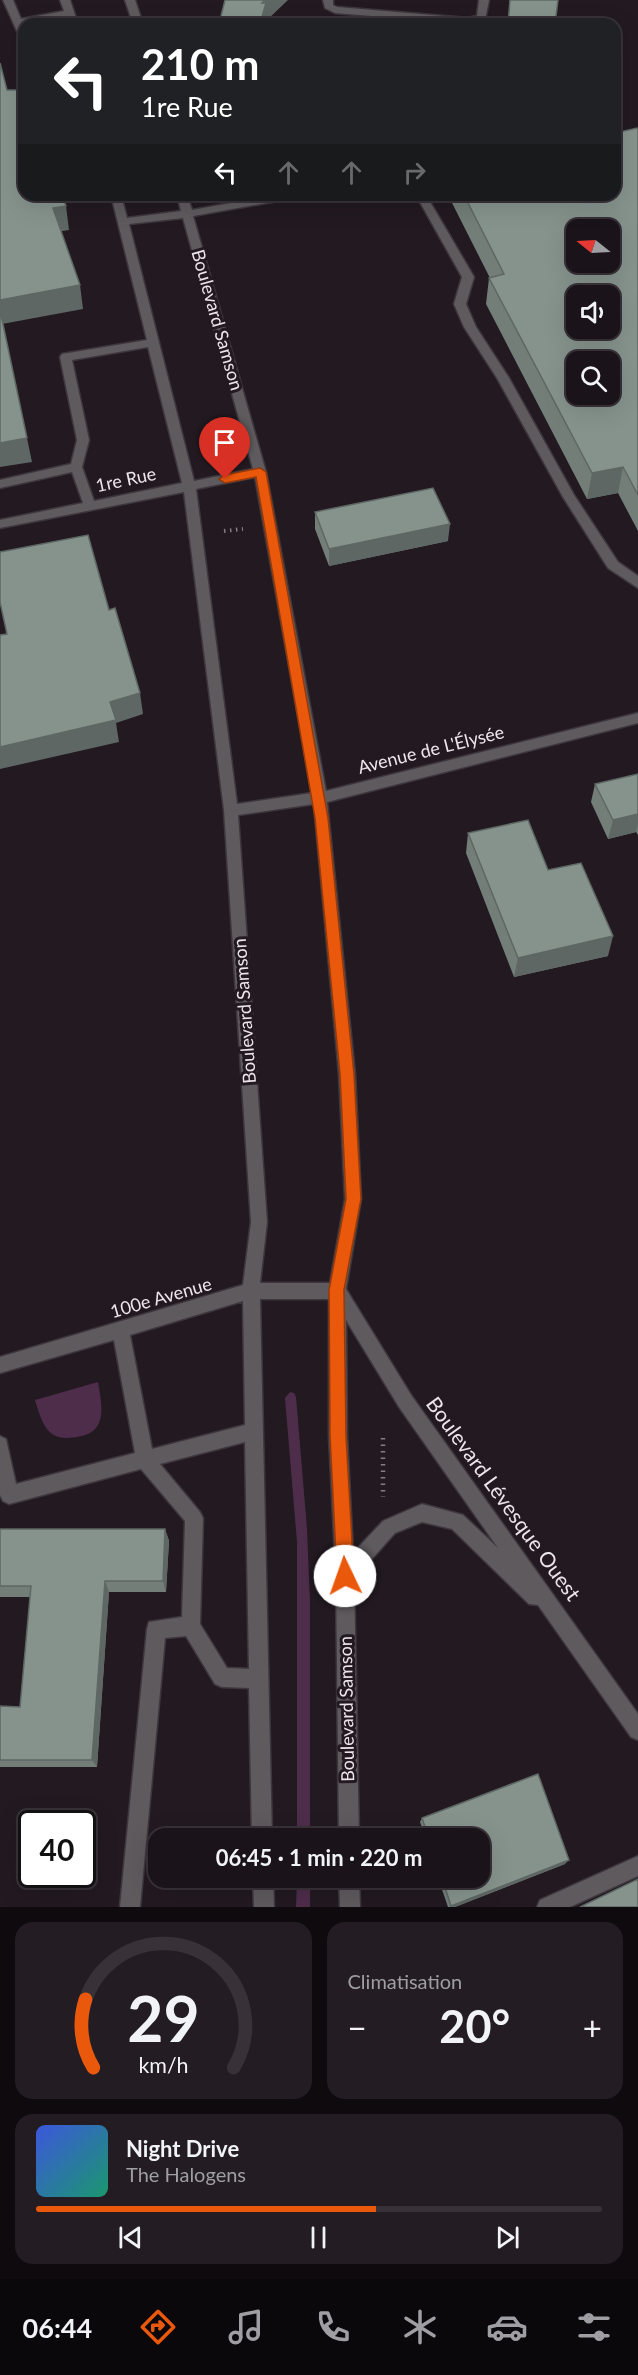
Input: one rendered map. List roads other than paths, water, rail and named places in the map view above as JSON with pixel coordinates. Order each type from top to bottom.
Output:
[{"type":"street","points":[[8,0],[18,22]]},
{"type":"street","points":[[67,0],[71,18]]},
{"type":"street","points":[[130,0],[136,18]]},
{"type":"street","points":[[328,0],[328,6],[335,10],[432,18]]},
{"type":"street","points":[[482,18],[484,0]]},
{"type":"street","points":[[41,18],[70,13]]},
{"type":"street","name":"Boulevard Samson","points":[[117,201],[189,486],[231,810],[259,1222],[251,1291],[262,1828]]},
{"type":"street","name":"Boulevard Samson","points":[[184,201],[260,472],[320,798],[347,1074],[353,1199],[337,1290],[338,1436],[345,1576],[349,1828]]},
{"type":"street","points":[[122,222],[188,214],[261,201]]},
{"type":"street","points":[[424,201],[468,277],[460,304],[470,327],[503,378],[569,497],[613,565],[638,584]]},
{"type":"street","points":[[90,506],[76,467],[83,440],[66,357],[152,343]]},
{"type":"street","points":[[0,484],[76,467]]},
{"type":"street","name":"1re Rue","points":[[0,524],[260,472]]},
{"type":"street","name":"Avenue de L'Élysée","points":[[231,810],[320,798],[638,718]]},
{"type":"street","name":"100e Avenue","points":[[0,1365],[251,1291],[337,1290]]},
{"type":"street","name":"Boulevard Lévesque Ouest","points":[[337,1290],[405,1401],[638,1730]]},
{"type":"street","points":[[121,1330],[145,1460],[194,1518],[191,1626],[222,1677],[259,1679]]},
{"type":"street","points":[[0,1445],[9,1495],[254,1431]]},
{"type":"street","points":[[345,1576],[389,1527],[422,1513],[457,1521],[563,1623]]},
{"type":"street","points":[[130,1907],[156,1629],[191,1626]]},
{"type":"street","points":[[547,1907],[638,1866]]},
{"type":"street","points":[[263,1888],[264,1907]]},
{"type":"street","points":[[350,1888],[350,1907]]}]
